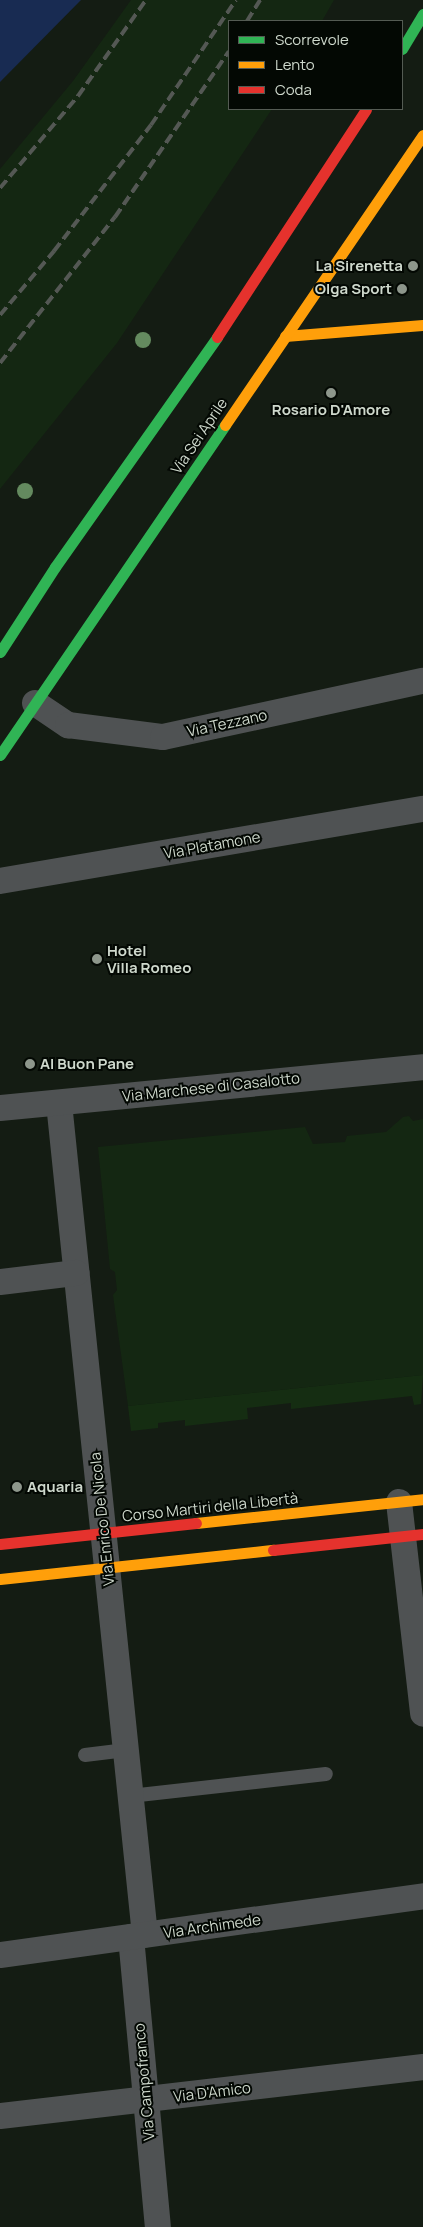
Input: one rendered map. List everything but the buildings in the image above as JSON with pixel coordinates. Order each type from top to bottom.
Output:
[{"type":"main road","points":[[403,47],[423,14]]},
{"type":"main road","points":[[0,652],[55,567],[188,382],[365,110]]},
{"type":"main road","name":"Via Sei Aprile","points":[[0,755],[423,135]]},
{"type":"main road","points":[[285,336],[423,325]]},
{"type":"main road","name":"Corso Martiri della Libertà","points":[[0,1544],[411,1500]]},
{"type":"main road","points":[[0,1579],[413,1536]]},
{"type":"street","name":"Via Tezzano","points":[[35,703],[68,725],[163,737],[423,681]]},
{"type":"street","name":"Via Platamone","points":[[0,881],[423,809]]},
{"type":"street","name":"Via Marchese di Casalotto","points":[[0,1108],[423,1067]]},
{"type":"street","name":"Via Enrico De Nicola","points":[[59,1103],[126,1750],[138,1936]]},
{"type":"street","points":[[0,1282],[76,1273]]},
{"type":"street","points":[[411,1500],[423,1714]]},
{"type":"street","name":"Via Archimede","points":[[0,1955],[423,1896]]},
{"type":"street","name":"Via Campofranco","points":[[138,1936],[146,2100],[158,2227]]},
{"type":"street","name":"Via D'Amico","points":[[0,2116],[423,2067]]},
{"type":"lane","points":[[85,1755],[126,1750]]},
{"type":"lane","points":[[130,1796],[326,1774]]},
{"type":"shaded area","points":[[131,0],[334,0],[323,20],[228,20],[228,110],[271,110],[117,343],[0,489],[0,169],[73,81]]},
{"type":"shaded area","points":[[409,1116],[413,1121],[423,1119],[423,1375],[128,1406],[113,1295],[117,1290],[115,1272],[110,1269],[98,1147],[305,1127],[313,1144],[345,1142],[347,1136],[386,1132],[403,1117]]},
{"type":"shaded area","points":[[423,1375],[421,1404],[414,1405],[412,1396],[291,1409],[291,1403],[247,1408],[248,1419],[185,1426],[185,1420],[158,1423],[158,1428],[131,1431],[128,1406]]},
{"type":"water","points":[[0,0],[81,0],[0,82]]},
{"type":"railway","points":[[0,188],[78,96],[146,0]]},
{"type":"railway","points":[[0,315],[54,251],[151,125],[236,0]]},
{"type":"railway","points":[[248,20],[260,0]]},
{"type":"railway","points":[[0,363],[115,217],[228,52]]},
{"type":"traffic: fast","points":[[403,47],[423,14]]},
{"type":"traffic: fast","points":[[0,652],[55,567],[217,337]]},
{"type":"traffic: fast","points":[[0,755],[225,425]]},
{"type":"traffic: slow","points":[[225,425],[423,135]]},
{"type":"traffic: slow","points":[[285,336],[423,325]]},
{"type":"traffic: slow","points":[[196,1523],[423,1499]]},
{"type":"traffic: slow","points":[[0,1579],[273,1550]]},
{"type":"traffic: jam","points":[[217,337],[365,110]]},
{"type":"traffic: jam","points":[[0,1544],[196,1523]]},
{"type":"traffic: jam","points":[[273,1550],[423,1534]]},
{"type":"place","name":"La Sirenetta","points":[[413,266]]},
{"type":"place","name":"Olga Sport","points":[[402,289]]},
{"type":"place","name":"Rosario D'Amore","points":[[331,393]]},
{"type":"place","name":"Hotel Villa Romeo","points":[[97,959]]},
{"type":"place","name":"Al Buon Pane","points":[[30,1064]]},
{"type":"place","name":"Aquaria","points":[[17,1487]]}]
